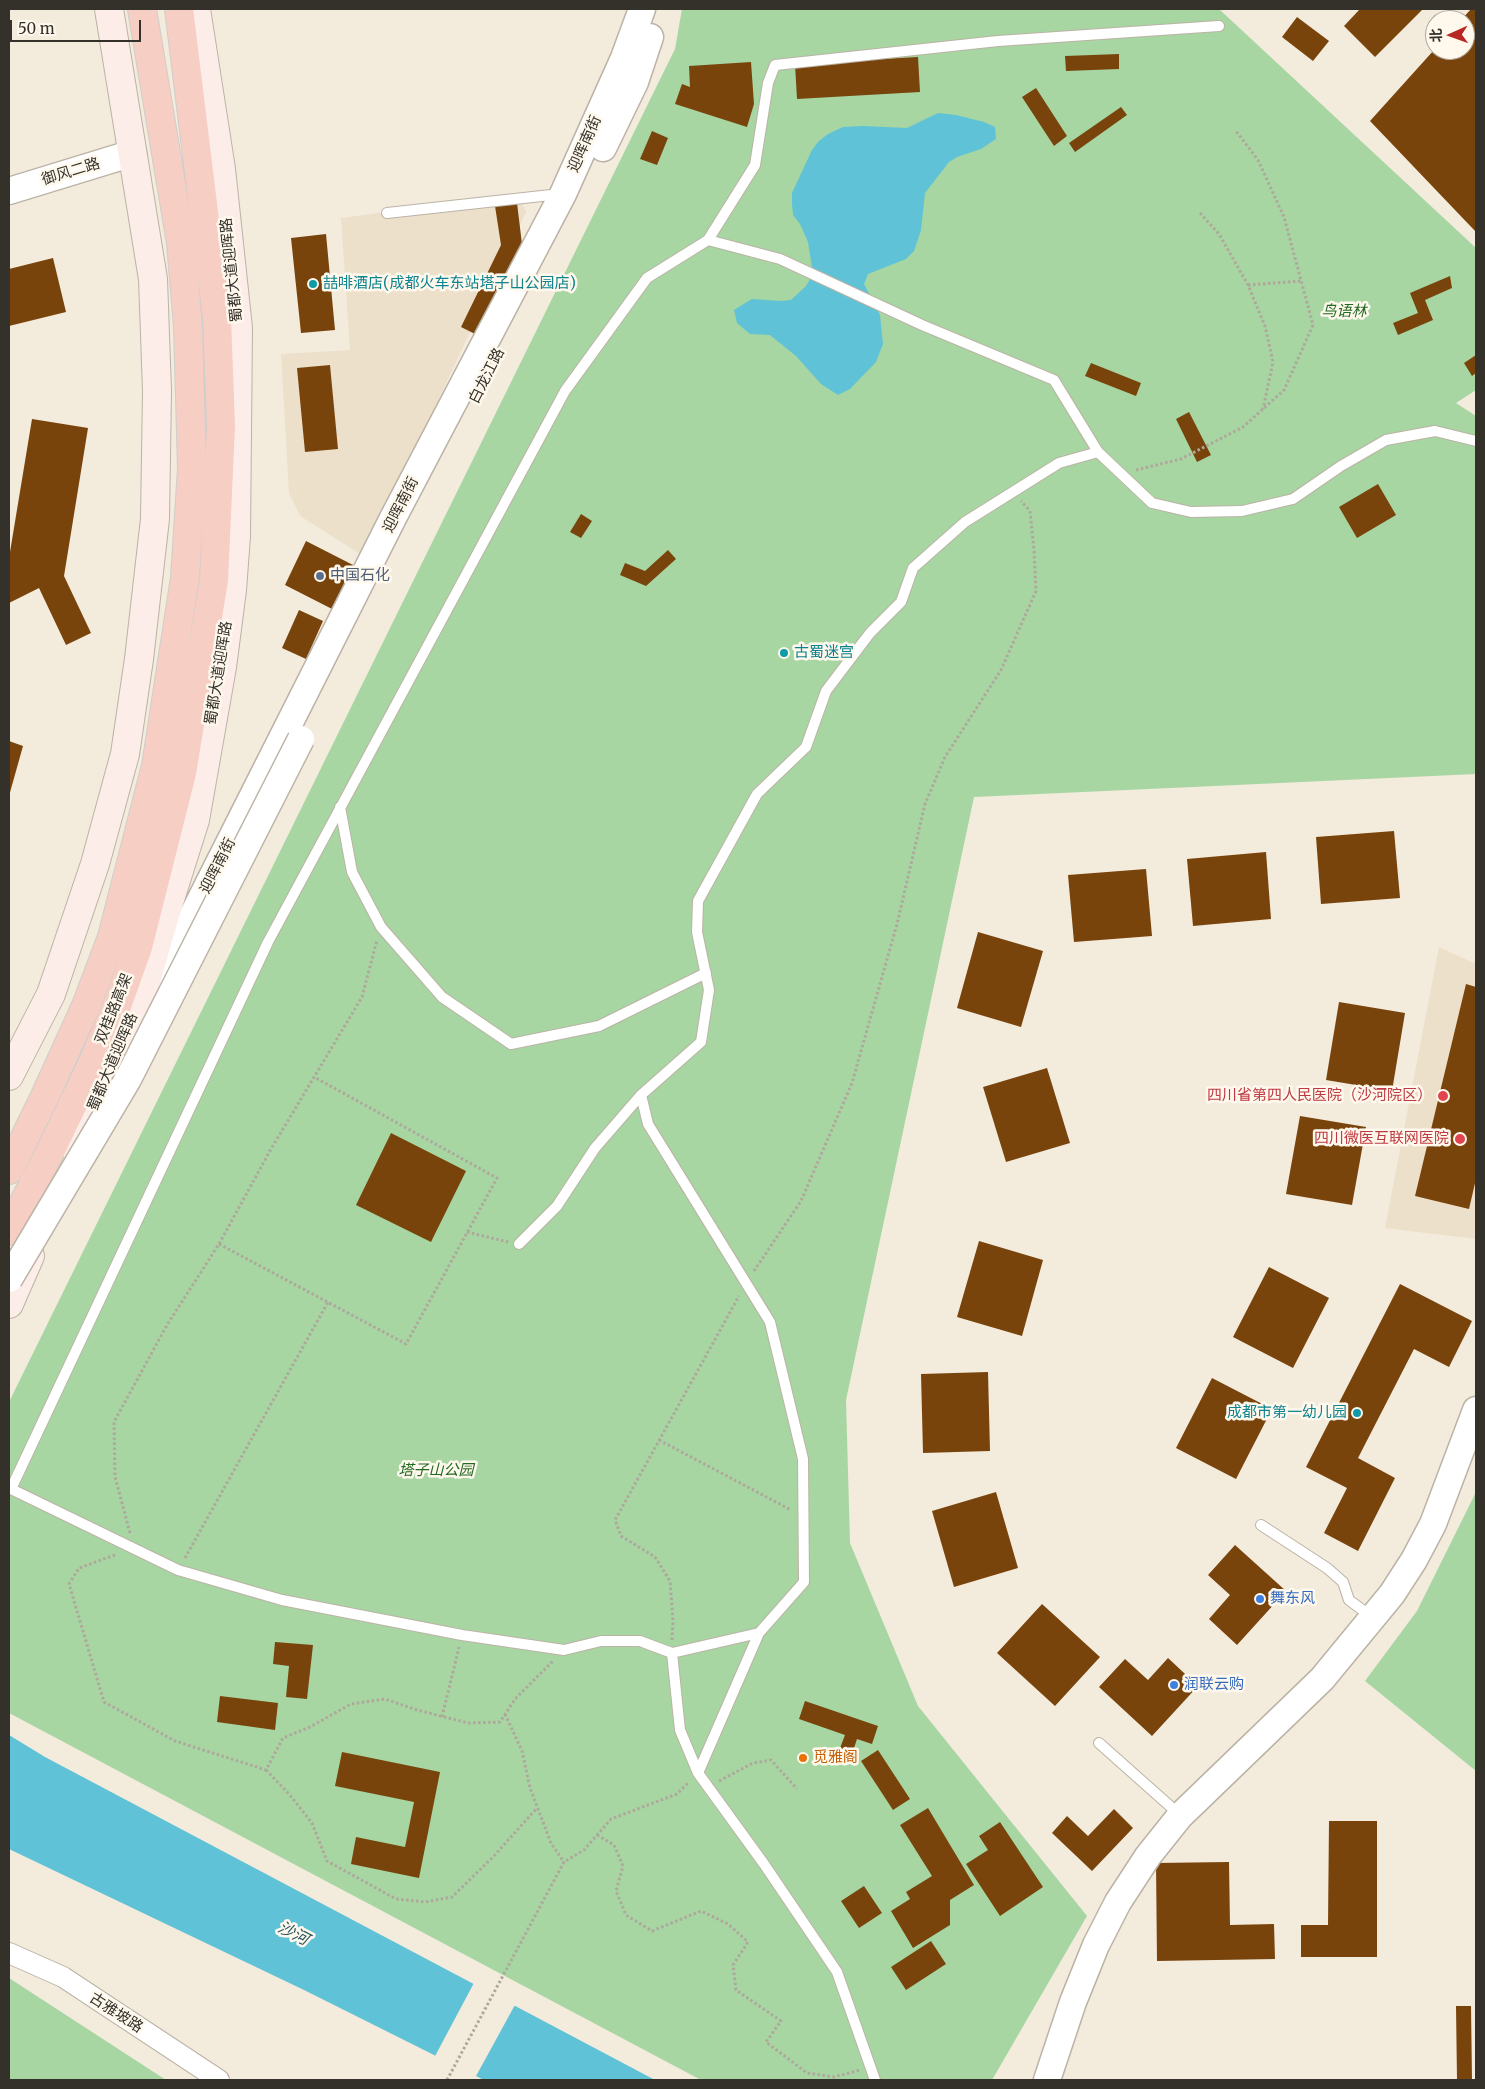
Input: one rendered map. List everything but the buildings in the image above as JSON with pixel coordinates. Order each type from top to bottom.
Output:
[{"type":"highway","points":[[142,9],[181,243],[188,327],[192,468],[169,770]]},
{"type":"highway","name":"蜀都大道迎晖路","points":[[169,770],[215,570],[222,426],[217,318],[179,9]]},
{"type":"highway","name":"双桂路高架","points":[[9,1170],[86,1006],[112,937],[169,770]]},
{"type":"highway","name":"双桂路高架","points":[[9,1232],[53,1145],[118,1003],[138,947],[169,770]]},
{"type":"main road","points":[[109,9],[152,279]]},
{"type":"main road","points":[[187,9],[210,102]]},
{"type":"main road","name":"蜀都大道迎晖路","points":[[9,1304],[143,992],[195,820],[222,667],[232,590],[236,536],[238,328],[221,169],[196,9]]},
{"type":"main road","points":[[9,1076],[51,994],[95,864],[125,754],[139,659],[154,519],[157,391],[152,279],[149,56]]},
{"type":"main road","points":[[215,570],[238,470]]},
{"type":"street","name":"迎晖南街","points":[[143,992],[172,956],[393,518],[563,194],[624,58],[642,9]]},
{"type":"street","name":"白龙江路","points":[[9,1279],[128,1079],[570,214],[635,82],[660,9]]},
{"type":"street","name":"御风二路","points":[[9,191],[133,153]]},
{"type":"street","points":[[1047,2080],[1073,2002],[1096,1945],[1118,1902],[1148,1856],[1180,1816],[1322,1679],[1392,1594],[1414,1560],[1432,1524],[1476,1410]]},
{"type":"street","name":"古雅坡路","points":[[9,1954],[63,1977],[219,2080]]},
{"type":"lane","points":[[760,1634],[672,1653],[640,1641],[601,1641],[564,1650],[462,1635],[282,1600],[178,1570],[10,1488],[268,942],[340,807],[565,391],[647,278],[708,240],[755,165],[768,83],[775,65],[998,41],[1219,26]]},
{"type":"lane","points":[[387,213],[563,194]]},
{"type":"lane","points":[[708,240],[780,259],[922,325],[1054,380],[1098,452],[1152,503],[1191,512],[1242,511],[1293,499],[1341,466],[1386,440],[1435,431],[1476,441]]},
{"type":"lane","points":[[519,1244],[557,1206],[595,1148],[641,1096],[700,1042],[709,990],[697,932],[698,901],[757,794],[806,747],[826,691],[870,633],[901,602],[913,568],[965,522],[1059,463],[1098,452]]},
{"type":"lane","points":[[340,807],[352,872],[381,927],[442,997],[510,1044],[599,1026],[706,972]]},
{"type":"lane","points":[[641,1096],[648,1124],[770,1322],[803,1459],[804,1582],[760,1634],[698,1773]]},
{"type":"lane","points":[[1261,1525],[1327,1568],[1343,1582],[1349,1600],[1373,1617]]},
{"type":"lane","points":[[672,1653],[680,1730],[698,1773],[764,1864],[837,1972],[875,2080]]},
{"type":"lane","points":[[1099,1743],[1180,1816]]},
{"type":"path","points":[[1120,474],[1181,459],[1243,427],[1284,390],[1314,325],[1284,217],[1258,160],[1236,132]]},
{"type":"path","points":[[1200,213],[1219,234],[1248,285],[1265,326],[1273,362],[1263,409]]},
{"type":"path","points":[[1248,285],[1301,281]]},
{"type":"path","points":[[672,1653],[673,1620],[670,1581],[655,1557],[621,1536],[615,1520],[746,1283],[801,1201],[852,1083],[897,924],[925,804],[945,757],[1002,670],[1036,591],[1030,511],[1014,493]]},
{"type":"path","points":[[381,927],[362,997],[271,1148],[219,1244],[167,1325],[114,1422],[116,1477],[134,1548],[80,1568],[69,1584],[104,1702],[175,1742],[266,1770],[289,1794],[312,1824],[327,1861],[396,1898],[425,1902],[452,1897],[537,1808]]},
{"type":"path","points":[[219,1244],[406,1344],[497,1178],[314,1077]]},
{"type":"path","points":[[467,1232],[519,1244]]},
{"type":"path","points":[[178,1570],[328,1302]]},
{"type":"path","points":[[659,1440],[804,1517]]},
{"type":"path","points":[[442,1716],[462,1635]]},
{"type":"path","points":[[266,1770],[283,1738],[310,1728],[351,1704],[385,1699],[468,1723],[500,1722],[515,1700],[564,1650]]},
{"type":"path","points":[[505,1714],[522,1751],[530,1788],[537,1808],[551,1843],[564,1862]]},
{"type":"path","points":[[708,1787],[753,1763],[771,1760],[796,1789]]},
{"type":"path","points":[[448,2080],[564,1862],[584,1850],[611,1819],[677,1794],[698,1773]]},
{"type":"path","points":[[597,1835],[614,1844],[623,1866],[616,1891],[626,1915],[652,1931],[701,1912],[728,1924],[748,1942],[733,1965],[736,1990],[781,2021],[766,2042],[807,2073],[834,2077],[860,2070],[868,2061]]},
{"type":"shaded area","points":[[518,195],[526,212],[365,557],[300,516],[289,493],[281,354],[350,350],[341,218]]},
{"type":"shaded area","name":"四川省第四人民医院（沙河院区）","points":[[1439,947],[1476,964],[1476,1239],[1385,1228]]},
{"type":"green space","name":"塔子山公园","points":[[682,9],[1219,9],[1476,248],[1476,390],[1456,403],[1476,416],[1476,774],[974,797],[846,1400],[850,1543],[918,1706],[1087,1916],[992,2080],[701,2080],[9,1713],[9,1402],[675,49]]},
{"type":"green space","points":[[1476,1492],[1476,1771],[1365,1681],[1417,1611]]},
{"type":"green space","points":[[9,1978],[166,2080],[9,2080]]},
{"type":"water","points":[[938,113],[984,122],[995,127],[996,139],[981,149],[957,157],[949,162],[925,193],[921,230],[914,251],[906,259],[868,274],[864,284],[880,315],[883,344],[876,362],[850,389],[838,395],[821,384],[796,356],[770,335],[750,334],[737,323],[734,310],[752,299],[791,300],[806,286],[813,274],[808,242],[800,224],[793,215],[792,193],[812,150],[819,141],[828,134],[843,127],[907,128]]},
{"type":"water","name":"沙河","points":[[9,1735],[45,1757],[655,2080],[484,2080],[304,1990],[9,1849]]},
{"type":"pier","points":[[475,1981],[516,2003],[475,2078],[434,2058]]},
{"type":"place","name":"喆啡酒店(成都火车东站塔子山公园店)","points":[[313,284]]},
{"type":"place","name":"中国石化","points":[[320,576]]},
{"type":"place","name":"古蜀迷宫","points":[[784,653]]},
{"type":"place","name":"四川省第四人民医院（沙河院区）","points":[[1443,1096]]},
{"type":"place","name":"四川微医互联网医院","points":[[1460,1139]]},
{"type":"place","name":"成都市第一幼儿园","points":[[1357,1413]]},
{"type":"place","name":"舞东风","points":[[1260,1599]]},
{"type":"place","name":"润联云购","points":[[1174,1685]]},
{"type":"place","name":"觅雅阁","points":[[803,1758]]},
{"type":"park label","name":"鸟语林","points":[[1344,312]]}]
